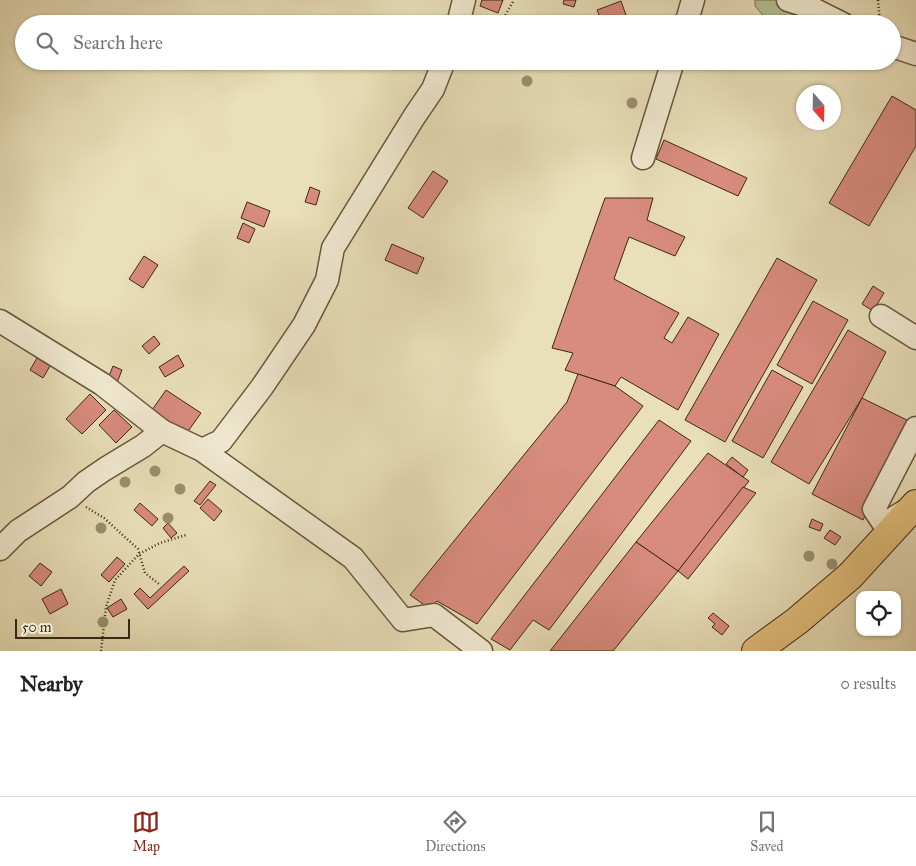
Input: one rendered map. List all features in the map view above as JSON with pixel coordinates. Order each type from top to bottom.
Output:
[{"type":"main road","points":[[756,651],[850,576],[916,504]]},
{"type":"street","points":[[460,15],[464,0]]},
{"type":"street","points":[[689,15],[693,0]]},
{"type":"street","points":[[788,0],[807,6],[825,15]]},
{"type":"street","points":[[901,49],[916,54]]},
{"type":"street","points":[[202,450],[221,441],[262,387],[304,325],[328,280],[333,248],[433,89],[440,70]]},
{"type":"street","points":[[643,158],[670,70]]},
{"type":"street","points":[[881,316],[916,338]]},
{"type":"street","points":[[0,321],[102,384],[162,431],[202,450],[353,558],[403,620],[434,615],[481,651]]},
{"type":"street","points":[[916,428],[874,510],[884,524],[916,504]]},
{"type":"street","points":[[0,549],[18,531],[70,497],[86,482],[143,446],[162,431]]},
{"type":"path","points":[[505,15],[514,0]]},
{"type":"path","points":[[878,0],[879,15]]},
{"type":"path","points":[[70,497],[104,518],[138,549],[144,573],[159,584]]},
{"type":"path","points":[[101,651],[106,607],[115,580],[139,554],[186,535]]},
{"type":"green space","points":[[755,0],[806,0],[792,15],[763,15],[755,6]]},
{"type":"building","points":[[482,0],[503,0],[498,13],[480,6]]},
{"type":"building","points":[[564,0],[576,0],[574,7],[563,4]]},
{"type":"building","points":[[621,1],[626,15],[599,15],[597,10]]},
{"type":"building","points":[[892,96],[916,110],[916,146],[869,226],[829,203]]},
{"type":"building","points":[[664,140],[747,178],[738,196],[656,159]]},
{"type":"building","points":[[433,171],[448,181],[423,218],[408,208]]},
{"type":"building","points":[[310,187],[320,191],[316,205],[305,202]]},
{"type":"building","points":[[605,198],[653,198],[647,220],[685,237],[675,256],[629,237],[614,279],[679,313],[664,338],[672,343],[688,317],[719,334],[678,410],[621,377],[615,386],[565,370],[573,353],[552,348]]},
{"type":"building","points":[[247,202],[270,211],[264,227],[241,218]]},
{"type":"building","points":[[243,223],[255,229],[249,243],[237,238]]},
{"type":"building","points":[[392,244],[424,258],[417,274],[385,260]]},
{"type":"building","points":[[144,256],[158,265],[143,288],[129,279]]},
{"type":"building","points":[[777,258],[817,280],[725,442],[685,420]]},
{"type":"building","points":[[873,286],[884,293],[873,311],[862,304]]},
{"type":"building","points":[[813,301],[848,320],[812,384],[777,365]]},
{"type":"building","points":[[848,330],[886,352],[862,398],[809,484],[771,462]]},
{"type":"building","points":[[154,336],[160,344],[149,354],[142,346]]},
{"type":"building","points":[[178,355],[184,366],[165,377],[159,367]]},
{"type":"building","points":[[37,358],[50,366],[43,378],[30,370]]},
{"type":"building","points":[[113,366],[122,370],[116,385],[107,381]]},
{"type":"building","points":[[772,370],[803,387],[763,458],[732,441]]},
{"type":"building","points":[[578,374],[615,386],[643,406],[477,624],[437,601],[430,609],[410,595],[567,402]]},
{"type":"building","points":[[166,390],[201,413],[184,437],[150,413]]},
{"type":"building","points":[[90,394],[106,410],[82,434],[66,419]]},
{"type":"building","points":[[862,398],[913,423],[863,520],[812,494]]},
{"type":"building","points":[[114,410],[132,427],[116,443],[99,425]]},
{"type":"building","points":[[659,420],[691,441],[549,630],[533,620],[510,650],[491,639]]},
{"type":"building","points":[[708,453],[749,481],[678,571],[636,542]]},
{"type":"building","points":[[732,457],[748,470],[743,477],[726,464]]},
{"type":"building","points":[[210,481],[216,485],[200,505],[194,501]]},
{"type":"building","points":[[743,487],[756,493],[688,579],[678,571]]},
{"type":"building","points":[[208,499],[222,511],[214,521],[200,508]]},
{"type":"building","points":[[140,503],[158,519],[152,526],[134,510]]},
{"type":"building","points":[[812,519],[823,524],[820,531],[809,527]]},
{"type":"building","points":[[168,523],[177,533],[171,538],[163,528]]},
{"type":"building","points":[[830,530],[841,537],[835,545],[824,538]]},
{"type":"building","points":[[636,542],[678,571],[613,651],[550,651]]},
{"type":"building","points":[[117,557],[125,564],[109,582],[101,575]]},
{"type":"building","points":[[40,563],[52,572],[41,586],[29,576]]},
{"type":"building","points":[[184,566],[189,571],[148,609],[134,594],[140,588],[150,598]]},
{"type":"building","points":[[61,589],[68,604],[50,614],[42,599]]},
{"type":"building","points":[[121,599],[127,609],[113,617],[107,608]]},
{"type":"building","points":[[713,613],[729,626],[722,635],[712,627],[715,624],[708,618]]}]
